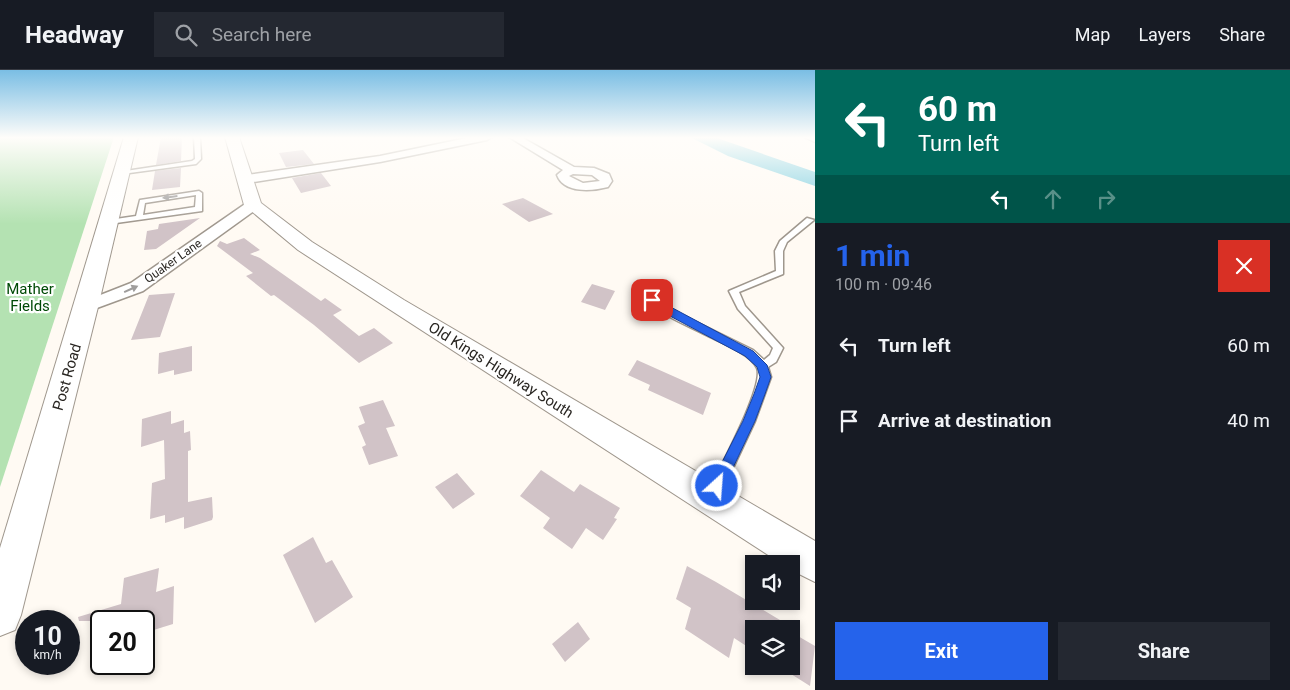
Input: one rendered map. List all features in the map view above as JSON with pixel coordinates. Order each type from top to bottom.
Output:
[{"type":"street","name":"Post Road","points":[[1,610],[124,166]]},
{"type":"street","points":[[242,166],[253,205]]},
{"type":"street","points":[[247,179],[334,166]]},
{"type":"street","points":[[564,166],[571,170]]},
{"type":"street","name":"Quaker Lane","points":[[86,307],[137,287],[253,205]]},
{"type":"street","name":"Old Kings Highway South","points":[[253,205],[305,246],[396,305],[815,563]]},
{"type":"lane","points":[[122,172],[171,166]]},
{"type":"lane","points":[[108,222],[139,218],[200,209],[199,193],[142,201],[139,218]]},
{"type":"lane","points":[[762,365],[771,362],[776,357],[778,348],[772,338],[748,315],[734,297],[734,291],[780,272],[779,251],[784,241],[810,220]]},
{"type":"lane","points":[[652,300],[673,314],[749,353],[762,365],[765,377],[760,394],[711,499]]},
{"type":"green space","name":"Mather Fields","points":[[0,166],[105,166],[0,487]]},
{"type":"water","points":[[757,166],[797,166],[815,172],[815,186]]},
{"type":"building","points":[[181,168],[180,187],[152,190],[155,171]]},
{"type":"building","points":[[321,173],[331,186],[301,193],[292,178]]},
{"type":"building","points":[[523,198],[553,214],[529,222],[502,204]]},
{"type":"building","points":[[200,218],[156,249],[144,250],[147,231],[158,229],[159,224]]},
{"type":"building","points":[[244,238],[260,250],[250,254],[260,258],[321,301],[325,298],[342,310],[333,315],[359,336],[374,328],[393,343],[359,363],[314,325],[274,295],[271,296],[246,276],[253,273],[217,246],[220,241],[227,244]]},
{"type":"building","points":[[592,284],[615,291],[605,310],[581,302]]},
{"type":"building","points":[[175,293],[160,337],[131,340],[149,295]]},
{"type":"building","points":[[192,346],[192,371],[174,375],[174,370],[158,374],[159,353]]},
{"type":"building","points":[[637,360],[711,393],[703,415],[648,390],[650,385],[628,375]]},
{"type":"building","points":[[383,400],[395,426],[386,428],[398,456],[369,465],[362,447],[366,445],[358,426],[365,423],[359,407]]},
{"type":"building","points":[[171,411],[171,424],[184,420],[184,433],[190,431],[191,450],[188,451],[188,502],[212,497],[212,520],[184,529],[184,517],[165,523],[165,515],[150,519],[152,483],[165,479],[164,440],[141,447],[142,419]]},
{"type":"building","points":[[541,470],[574,492],[580,484],[620,508],[614,518],[617,519],[603,540],[586,528],[572,549],[543,528],[550,518],[520,496]]},
{"type":"building","points":[[457,473],[475,494],[453,509],[435,487]]},
{"type":"building","points":[[313,537],[326,563],[332,560],[353,597],[315,623],[283,555]]},
{"type":"building","points":[[687,566],[745,599],[745,610],[763,610],[780,620],[745,620],[745,645],[734,638],[729,658],[685,629],[691,608],[676,599]]},
{"type":"building","points":[[159,568],[156,592],[174,586],[173,624],[155,630],[155,610],[101,610],[121,604],[124,578]]},
{"type":"building","points":[[90,613],[90,621],[80,621],[80,616]]},
{"type":"building","points":[[578,622],[590,639],[565,662],[552,644]]},
{"type":"building","points":[[800,637],[815,646],[810,686],[793,675],[800,675]]},
{"type":"route","points":[[652,300],[673,314],[749,353],[762,365],[765,377],[760,394],[717,486]]}]
